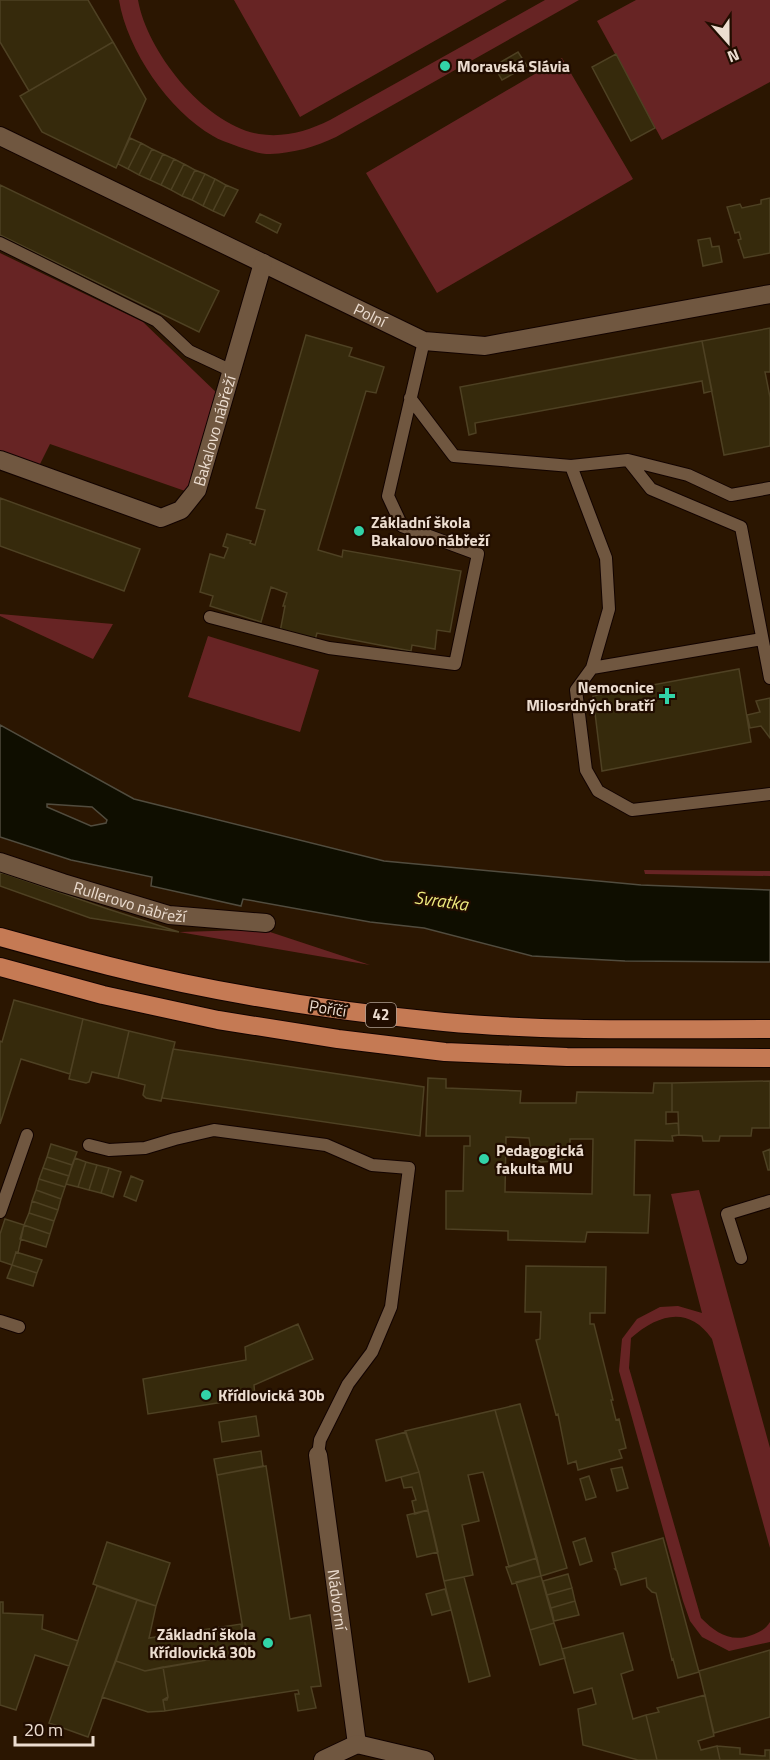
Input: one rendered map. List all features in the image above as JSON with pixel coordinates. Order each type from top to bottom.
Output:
[{"type":"main road","name":"Poříčí","points":[[0,937],[133,972],[344,1011],[446,1022],[569,1029],[770,1029]]},
{"type":"main road","name":"Poříčí","points":[[0,967],[103,994],[218,1020],[446,1052],[770,1058]]},
{"type":"street","name":"Polní","points":[[0,135],[424,341],[485,346],[770,294]]},
{"type":"street","name":"Bakalovo nábřeží","points":[[0,460],[161,518],[181,510],[197,490],[262,263]]},
{"type":"street","name":"Rullerovo nábřeží","points":[[0,862],[169,915],[266,923]]},
{"type":"street","name":"Nádvorní","points":[[318,1455],[357,1743]]},
{"type":"street","points":[[323,1760],[357,1743],[425,1760]]},
{"type":"lane","points":[[0,243],[157,321],[189,351],[232,371]]},
{"type":"lane","points":[[210,617],[329,648],[455,664],[478,554],[402,526],[388,496],[424,341]]},
{"type":"lane","points":[[410,398],[453,456],[571,466],[628,460],[688,475],[731,495],[770,488]]},
{"type":"lane","points":[[628,460],[651,489],[741,527],[770,678]]},
{"type":"lane","points":[[571,466],[606,558],[609,609],[592,668],[576,690],[586,770],[598,791],[632,810],[770,794]]},
{"type":"lane","points":[[592,668],[762,639]]},
{"type":"lane","points":[[89,1145],[109,1150],[145,1149],[214,1130],[326,1145],[372,1165],[409,1168],[391,1307],[372,1352],[348,1384],[320,1440],[318,1455]]},
{"type":"lane","points":[[0,1212],[27,1135]]},
{"type":"lane","points":[[741,1258],[727,1214],[770,1201]]},
{"type":"lane","points":[[0,1321],[19,1327]]},
{"type":"shaded area","name":"Moravská Slávia","points":[[119,0],[138,0],[153,42],[166,63],[199,101],[219,117],[239,128],[259,134],[278,135],[304,130],[330,120],[545,0],[579,0],[336,137],[304,149],[270,154],[252,151],[218,139],[181,111],[152,77],[141,58],[131,39]]},
{"type":"shaded area","points":[[234,0],[507,0],[300,117]]},
{"type":"shaded area","points":[[636,0],[770,0],[770,82],[662,140],[597,21]]},
{"type":"shaded area","points":[[562,58],[633,179],[437,293],[366,173]]},
{"type":"shaded area","points":[[0,253],[143,322],[220,396],[188,492],[50,444],[39,466],[0,452]]},
{"type":"shaded area","points":[[0,614],[113,624],[93,659],[0,616]]},
{"type":"shaded area","points":[[208,636],[319,670],[300,732],[188,697]]},
{"type":"shaded area","points":[[644,870],[770,871],[770,876],[645,874]]},
{"type":"shaded area","points":[[267,931],[370,965],[179,932]]},
{"type":"shaded area","points":[[699,1190],[770,1448],[770,1548],[712,1339],[703,1328],[683,1317],[662,1319],[652,1323],[631,1338],[629,1368],[701,1618],[718,1632],[737,1638],[752,1635],[770,1622],[770,1642],[729,1651],[702,1637],[690,1621],[619,1371],[622,1339],[637,1319],[660,1307],[678,1306],[702,1313],[671,1194]]},
{"type":"water","name":"Svratka","points":[[0,725],[134,799],[384,861],[641,885],[770,890],[770,962],[625,961],[532,956],[424,928],[370,922],[243,899],[241,906],[151,886],[152,877],[71,860],[0,837]],"holes":[[[47,804],[92,807],[107,820],[106,823],[91,826],[47,807]]]},
{"type":"building","points":[[0,0],[88,0],[113,42],[29,91],[0,42]]},
{"type":"building","points":[[113,42],[146,99],[116,168],[42,132],[20,96]]},
{"type":"building","points":[[518,52],[527,66],[502,80],[494,66]]},
{"type":"building","points":[[616,54],[655,128],[631,141],[592,67]]},
{"type":"building","points":[[130,138],[141,143],[128,169],[118,164]]},
{"type":"building","points":[[141,143],[152,149],[139,175],[128,169]]},
{"type":"building","points":[[152,149],[163,154],[150,180],[139,175]]},
{"type":"building","points":[[163,154],[174,159],[161,185],[150,180]]},
{"type":"building","points":[[174,159],[184,164],[171,190],[161,185]]},
{"type":"building","points":[[184,164],[195,170],[182,196],[171,190]]},
{"type":"building","points":[[195,170],[205,174],[192,200],[182,196]]},
{"type":"building","points":[[205,174],[215,179],[203,206],[192,200]]},
{"type":"building","points":[[215,179],[226,185],[213,211],[203,206]]},
{"type":"building","points":[[0,185],[219,291],[199,332],[0,235]]},
{"type":"building","points":[[226,185],[238,190],[224,216],[213,211]]},
{"type":"building","points":[[770,198],[770,253],[744,258],[738,240],[741,239],[739,232],[735,233],[727,207],[740,204],[742,208],[761,204],[761,200]]},
{"type":"building","points":[[260,214],[281,224],[277,233],[256,222]]},
{"type":"building","points":[[710,238],[712,247],[719,246],[722,262],[703,266],[698,240]]},
{"type":"building","points":[[770,328],[770,372],[765,372],[770,397],[770,446],[724,455],[702,341]]},
{"type":"building","points":[[306,335],[352,348],[349,356],[384,367],[376,393],[366,391],[318,550],[342,557],[343,550],[461,571],[450,632],[437,630],[435,649],[412,645],[411,651],[317,633],[315,640],[280,632],[287,593],[271,587],[261,622],[210,606],[213,596],[200,592],[210,554],[224,558],[228,548],[223,546],[227,534],[251,541],[250,543],[255,545],[265,510],[256,508]]},
{"type":"building","points":[[702,341],[712,391],[704,393],[702,381],[475,423],[476,433],[469,435],[460,387]]},
{"type":"building","points":[[0,498],[140,549],[124,591],[0,546]]},
{"type":"building","points":[[739,669],[751,742],[602,771],[593,696]]},
{"type":"building","points":[[770,698],[770,738],[761,726],[750,728],[747,715],[760,712],[756,701]]},
{"type":"building","points":[[0,872],[179,932],[90,918],[0,886]]},
{"type":"building","points":[[14,1000],[83,1019],[70,1074],[21,1059],[0,1124],[0,1041],[2,1042]]},
{"type":"building","points":[[83,1019],[129,1031],[118,1078],[92,1072],[89,1082],[86,1083],[69,1079]]},
{"type":"building","points":[[129,1031],[175,1042],[161,1101],[146,1098],[143,1095],[145,1085],[118,1078]]},
{"type":"building","points":[[173,1049],[424,1087],[420,1136],[162,1098]]},
{"type":"building","name":"Pedagogická fakulta MU","points":[[428,1078],[446,1079],[446,1088],[521,1091],[520,1103],[576,1103],[577,1092],[653,1093],[654,1083],[672,1083],[672,1112],[666,1112],[666,1124],[678,1123],[679,1135],[672,1136],[673,1141],[635,1140],[634,1195],[650,1195],[648,1233],[587,1232],[585,1242],[508,1240],[508,1231],[446,1229],[446,1191],[463,1191],[464,1146],[470,1146],[470,1136],[426,1136]],"holes":[[[506,1137],[529,1138],[532,1156],[541,1162],[559,1161],[567,1157],[570,1150],[570,1139],[593,1139],[592,1194],[505,1192]]]},
{"type":"building","points":[[770,1081],[770,1128],[752,1128],[751,1136],[720,1136],[719,1141],[703,1141],[702,1136],[679,1135],[678,1112],[672,1112],[672,1083]]},
{"type":"building","points":[[51,1144],[77,1152],[72,1165],[47,1157]]},
{"type":"building","points":[[770,1149],[770,1170],[768,1170],[763,1152]]},
{"type":"building","points":[[47,1157],[72,1165],[69,1176],[43,1168]]},
{"type":"building","points":[[75,1158],[86,1162],[78,1187],[66,1184]]},
{"type":"building","points":[[86,1162],[97,1165],[89,1190],[78,1187]]},
{"type":"building","points":[[97,1165],[109,1168],[101,1193],[89,1190]]},
{"type":"building","points":[[43,1168],[69,1176],[65,1187],[39,1179]]},
{"type":"building","points":[[109,1168],[121,1172],[113,1197],[101,1193]]},
{"type":"building","points":[[131,1176],[143,1181],[136,1201],[124,1196]]},
{"type":"building","points":[[39,1179],[65,1187],[61,1199],[36,1190]]},
{"type":"building","points":[[36,1190],[61,1199],[58,1210],[32,1201]]},
{"type":"building","points":[[32,1201],[58,1210],[54,1221],[29,1213]]},
{"type":"building","points":[[29,1213],[54,1221],[50,1234],[24,1225]]},
{"type":"building","points":[[5,1219],[24,1225],[18,1253],[16,1252],[12,1265],[0,1261],[0,1234]]},
{"type":"building","points":[[24,1225],[50,1234],[46,1247],[20,1239]]},
{"type":"building","points":[[16,1252],[42,1260],[37,1273],[12,1265]]},
{"type":"building","points":[[12,1265],[37,1273],[33,1286],[7,1278]]},
{"type":"building","points":[[526,1266],[606,1267],[605,1313],[590,1313],[590,1324],[594,1324],[616,1420],[619,1419],[626,1448],[619,1450],[622,1458],[578,1470],[576,1461],[568,1464],[558,1414],[556,1415],[536,1340],[540,1339],[541,1312],[525,1312]]},
{"type":"building","points":[[298,1324],[313,1359],[254,1385],[255,1397],[148,1414],[143,1379],[246,1360],[245,1347]]},
{"type":"building","points":[[520,1404],[567,1568],[541,1576],[495,1410]]},
{"type":"building","points":[[495,1410],[537,1558],[509,1567],[483,1472],[468,1475],[479,1521],[462,1525],[473,1575],[444,1581],[419,1472],[405,1431]]},
{"type":"building","points":[[256,1416],[259,1436],[222,1442],[219,1422]]},
{"type":"building","points":[[406,1432],[419,1472],[386,1481],[376,1440]]},
{"type":"building","points":[[261,1451],[263,1466],[217,1475],[214,1459]]},
{"type":"building","points":[[266,1466],[290,1619],[310,1615],[321,1686],[311,1687],[316,1708],[298,1711],[295,1694],[299,1694],[298,1690],[165,1711],[163,1700],[167,1700],[168,1697],[163,1667],[247,1653],[217,1475]]},
{"type":"building","points":[[622,1467],[628,1488],[617,1491],[611,1469]]},
{"type":"building","points":[[419,1472],[428,1510],[415,1514],[412,1501],[416,1500],[412,1487],[404,1488],[401,1477]]},
{"type":"building","points":[[589,1476],[596,1497],[586,1500],[580,1479]]},
{"type":"building","points":[[428,1510],[438,1552],[417,1557],[407,1515]]},
{"type":"building","points":[[585,1538],[592,1561],[580,1565],[573,1542]]},
{"type":"building","points":[[663,1538],[699,1672],[678,1678],[656,1593],[647,1587],[646,1578],[621,1585],[612,1553]]},
{"type":"building","points":[[107,1542],[170,1563],[156,1606],[93,1584]]},
{"type":"building","points":[[537,1558],[541,1576],[512,1584],[506,1567]]},
{"type":"building","points":[[568,1574],[572,1588],[547,1595],[543,1581]]},
{"type":"building","points":[[541,1576],[554,1623],[530,1630],[516,1582]]},
{"type":"building","points":[[464,1577],[490,1676],[469,1682],[444,1581]]},
{"type":"building","points":[[97,1586],[137,1600],[88,1737],[49,1723]]},
{"type":"building","points":[[572,1588],[575,1601],[551,1608],[547,1595]]},
{"type":"building","points":[[445,1589],[451,1610],[432,1615],[426,1594]]},
{"type":"building","points":[[137,1600],[156,1606],[149,1638],[241,1624],[247,1653],[145,1671],[116,1661]]},
{"type":"building","points":[[575,1601],[579,1615],[554,1621],[551,1608]]},
{"type":"building","points":[[0,1602],[3,1602],[3,1613],[43,1615],[42,1629],[78,1641],[69,1666],[35,1655],[16,1710],[0,1705]]},
{"type":"building","points":[[554,1623],[565,1658],[540,1665],[530,1630]]},
{"type":"building","points":[[623,1633],[633,1670],[621,1674],[633,1719],[646,1715],[657,1760],[638,1760],[583,1745],[578,1709],[596,1704],[592,1688],[574,1693],[562,1649]]},
{"type":"building","points":[[770,1650],[770,1717],[714,1733],[699,1671]]},
{"type":"building","points":[[116,1661],[145,1671],[163,1667],[168,1697],[163,1700],[165,1711],[148,1712],[102,1697]]},
{"type":"building","points":[[705,1695],[714,1736],[698,1741],[701,1750],[717,1746],[720,1760],[657,1760],[646,1715],[659,1712],[657,1708]]},
{"type":"building","points":[[717,1746],[740,1748],[740,1754],[765,1756],[765,1750],[770,1750],[770,1760],[720,1760]]},
{"type":"place","name":"Moravská Slávia","points":[[445,66]]},
{"type":"place","name":"Základní škola Bakalovo nábřeží","points":[[359,531]]},
{"type":"place","name":"Nemocnice Milosrdných bratří","points":[[667,696]]},
{"type":"place","name":"Pedagogická fakulta MU","points":[[484,1159]]},
{"type":"place","name":"Křídlovická 30b","points":[[206,1395]]},
{"type":"place","name":"Základní škola Křídlovická 30b","points":[[268,1643]]}]
